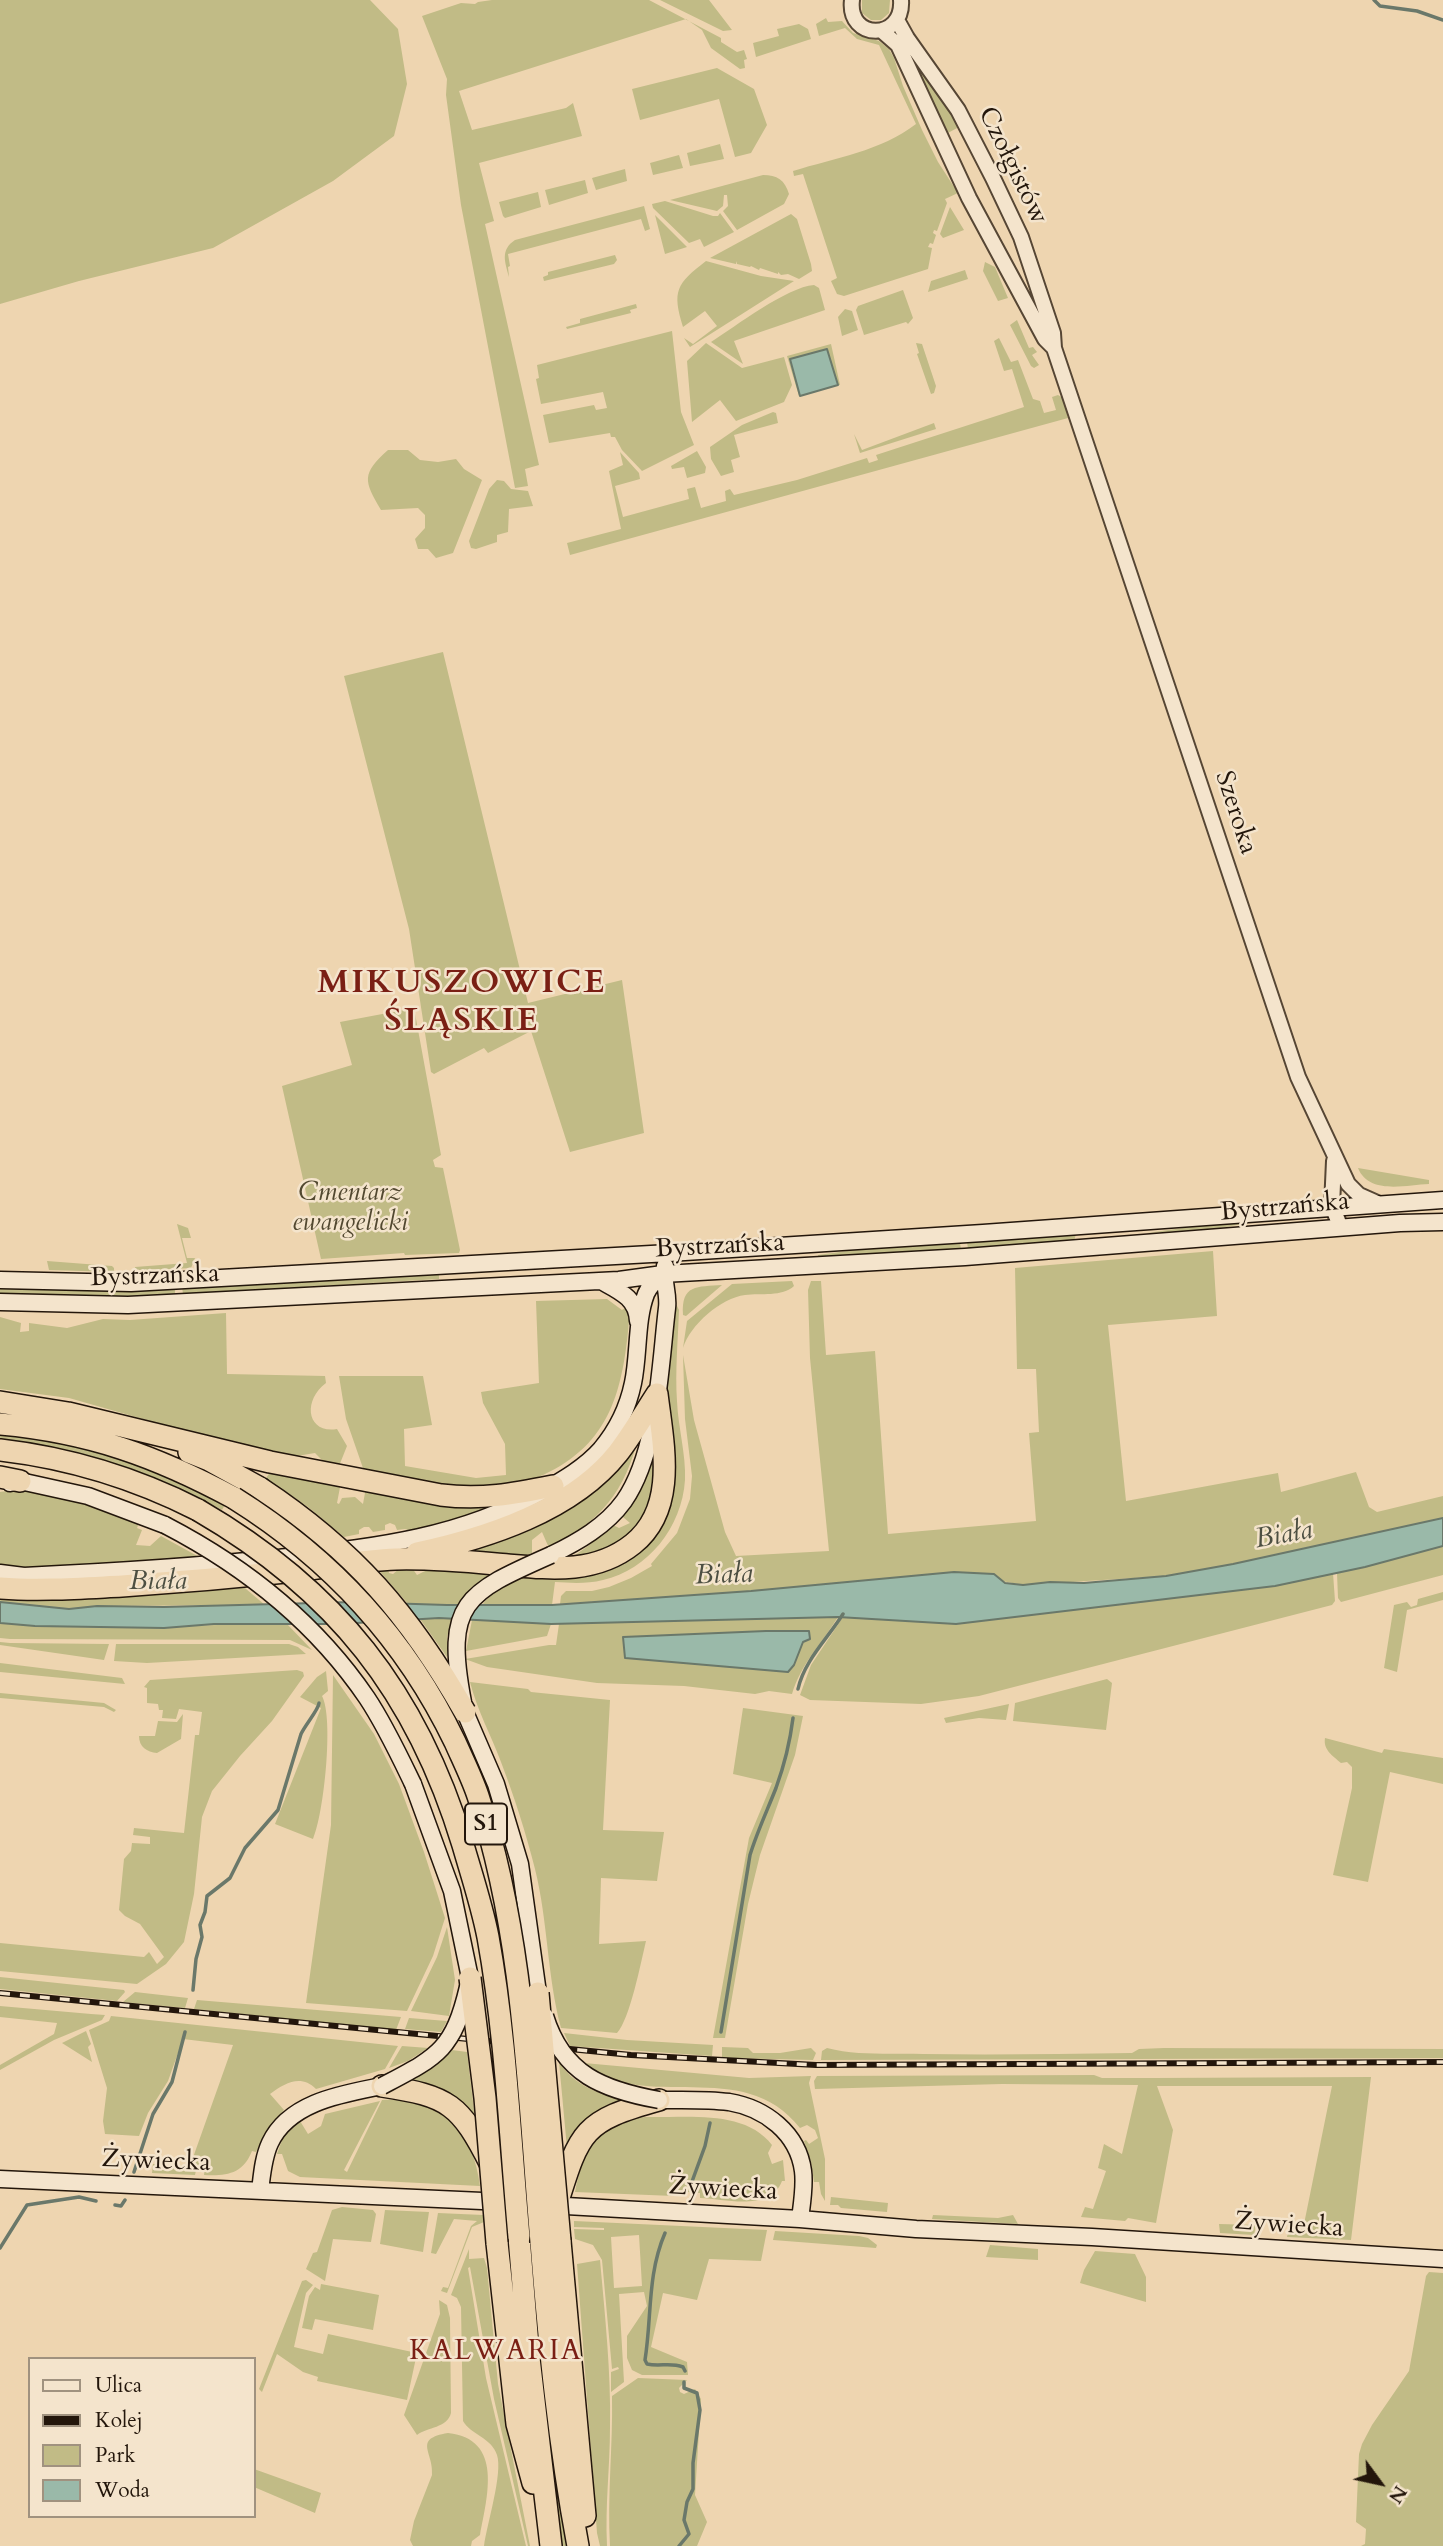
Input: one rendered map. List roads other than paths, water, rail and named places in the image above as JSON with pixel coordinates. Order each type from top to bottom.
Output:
[{"type":"highway","points":[[395,1559],[559,1569],[595,1564],[624,1550],[646,1530],[662,1498],[664,1458],[657,1394]]},
{"type":"highway","points":[[0,1588],[23,1590],[178,1582],[395,1559],[463,1542],[560,1501],[599,1472],[617,1454],[657,1394]]},
{"type":"highway","points":[[0,1402],[68,1413],[270,1462],[441,1495],[466,1498],[503,1496],[553,1486]]},
{"type":"highway","name":"S1","points":[[0,1423],[55,1431],[115,1445],[174,1466],[234,1498],[269,1521],[314,1555],[355,1596],[392,1639],[422,1682],[445,1722],[478,1794],[511,1928],[550,2241],[552,2378],[578,2546]]},
{"type":"highway","points":[[122,1426],[209,1460],[260,1488],[329,1538],[373,1580],[420,1637],[465,1712]]},
{"type":"highway","name":"S1","points":[[0,1450],[105,1472],[147,1487],[198,1510],[264,1552],[331,1611],[375,1662],[404,1706],[430,1754],[460,1834],[487,1934],[502,2049],[529,2358],[551,2546]]},
{"type":"highway","points":[[470,1978],[517,2424],[551,2546]]},
{"type":"highway","points":[[538,1993],[557,2204]]},
{"type":"highway","points":[[382,2085],[433,2095],[452,2107],[471,2126],[491,2166]]},
{"type":"highway","points":[[587,2546],[550,2241],[557,2204],[575,2149],[589,2130],[608,2116],[659,2100]]},
{"type":"main road","name":"Bystrzańska","points":[[0,1280],[131,1283],[669,1253],[1443,1200]]},
{"type":"main road","name":"Bystrzańska","points":[[0,1302],[128,1304],[619,1280],[663,1274],[965,1258],[1443,1222]]},
{"type":"main road","points":[[1079,1248],[1081,1226]]},
{"type":"main road","points":[[669,1253],[663,1274],[667,1306],[654,1419],[632,1486],[622,1503],[586,1536],[491,1582],[477,1594],[466,1607],[457,1632],[457,1669],[465,1712],[496,1784],[520,1864],[538,1993],[554,2039],[562,2053],[580,2072],[611,2088],[659,2100],[714,2101],[755,2109],[775,2121],[793,2145],[803,2171],[800,2219]]},
{"type":"main road","points":[[0,1573],[24,1576],[176,1568],[370,1547],[424,1537],[509,1510],[584,1465],[613,1432],[622,1416],[633,1384],[645,1295],[663,1274]]},
{"type":"main road","points":[[599,1280],[620,1291],[635,1306],[638,1340]]},
{"type":"main road","points":[[7,1481],[88,1496],[165,1525],[237,1567],[288,1606],[327,1647],[368,1699],[413,1784],[435,1841],[452,1891],[470,1978],[457,2026],[448,2042],[423,2065],[382,2085],[329,2099],[297,2112],[283,2124],[270,2144],[260,2191]]},
{"type":"main road","name":"Żywiecka","points":[[0,2179],[800,2219],[916,2229],[1443,2259]]},
{"type":"street","points":[[852,0],[853,15],[860,26],[872,31],[882,31],[897,20],[901,12],[901,0]]},
{"type":"street","name":"Czołgistów","points":[[897,20],[967,125],[1009,209],[1021,237],[1052,333],[1054,348],[1100,483]]},
{"type":"street","name":"Czołgistów","points":[[882,31],[898,45],[987,234],[1045,339],[1054,348]]},
{"type":"street","name":"Szeroka","points":[[1100,483],[1296,1070],[1348,1184],[1349,1205],[1341,1228]]},
{"type":"street","name":"Szeroka","points":[[1332,1206],[1334,1156]]},
{"type":"street","points":[[1348,1184],[1359,1195],[1377,1203]]},
{"type":"street","points":[[1332,1206],[1341,1228]]},
{"type":"water","points":[[827,349],[838,385],[800,396],[790,359]]},
{"type":"water","points":[[1443,1518],[1443,1546],[1365,1567],[1275,1586],[956,1624],[838,1617],[551,1624],[439,1618],[340,1624],[214,1624],[164,1628],[0,1623],[0,1602],[69,1609],[97,1606],[352,1602],[552,1605],[751,1591],[954,1572],[994,1574],[1005,1583],[1023,1585],[1050,1582],[1084,1583],[1166,1576],[1233,1564]]},
{"type":"water","points":[[809,1631],[810,1639],[803,1642],[794,1665],[788,1672],[625,1658],[623,1637]]},
{"type":"waterway","points":[[1374,0],[1380,6],[1417,11],[1443,20]]},
{"type":"waterway","points":[[798,1689],[805,1669],[843,1614]]},
{"type":"waterway","points":[[193,1990],[196,1959],[202,1937],[200,1925],[207,1896],[230,1878],[245,1848],[278,1810],[301,1734],[319,1703]]},
{"type":"waterway","points":[[721,2032],[750,1855],[782,1771],[793,1718]]},
{"type":"waterway","points":[[134,2172],[153,2114],[172,2082],[185,2032]]},
{"type":"waterway","points":[[690,2187],[710,2123]]},
{"type":"waterway","points":[[0,2248],[27,2205],[79,2197],[96,2201]]},
{"type":"waterway","points":[[115,2205],[121,2206],[125,2200]]},
{"type":"waterway","points":[[665,2233],[655,2264],[645,2360],[647,2364],[678,2366],[685,2371]]},
{"type":"waterway","points":[[679,2546],[689,2534],[684,2520],[687,2502],[693,2489],[693,2463],[700,2410],[697,2393],[684,2388],[684,2382]]},
{"type":"railway","points":[[0,1993],[631,2055],[816,2065],[1443,2062]]},
{"type":"district","name":"MIKUSZOWICE ŚLĄSKIE","points":[[462,1003]]},
{"type":"district","name":"KALWARIA","points":[[496,2353]]},
{"type":"park label","name":"Cmentarz ewangelicki","points":[[350,1209]]},
{"type":"water label","name":"Biała","points":[[1284,1536]]},
{"type":"water label","name":"Biała","points":[[724,1576]]},
{"type":"water label","name":"Biała","points":[[158,1583]]}]
